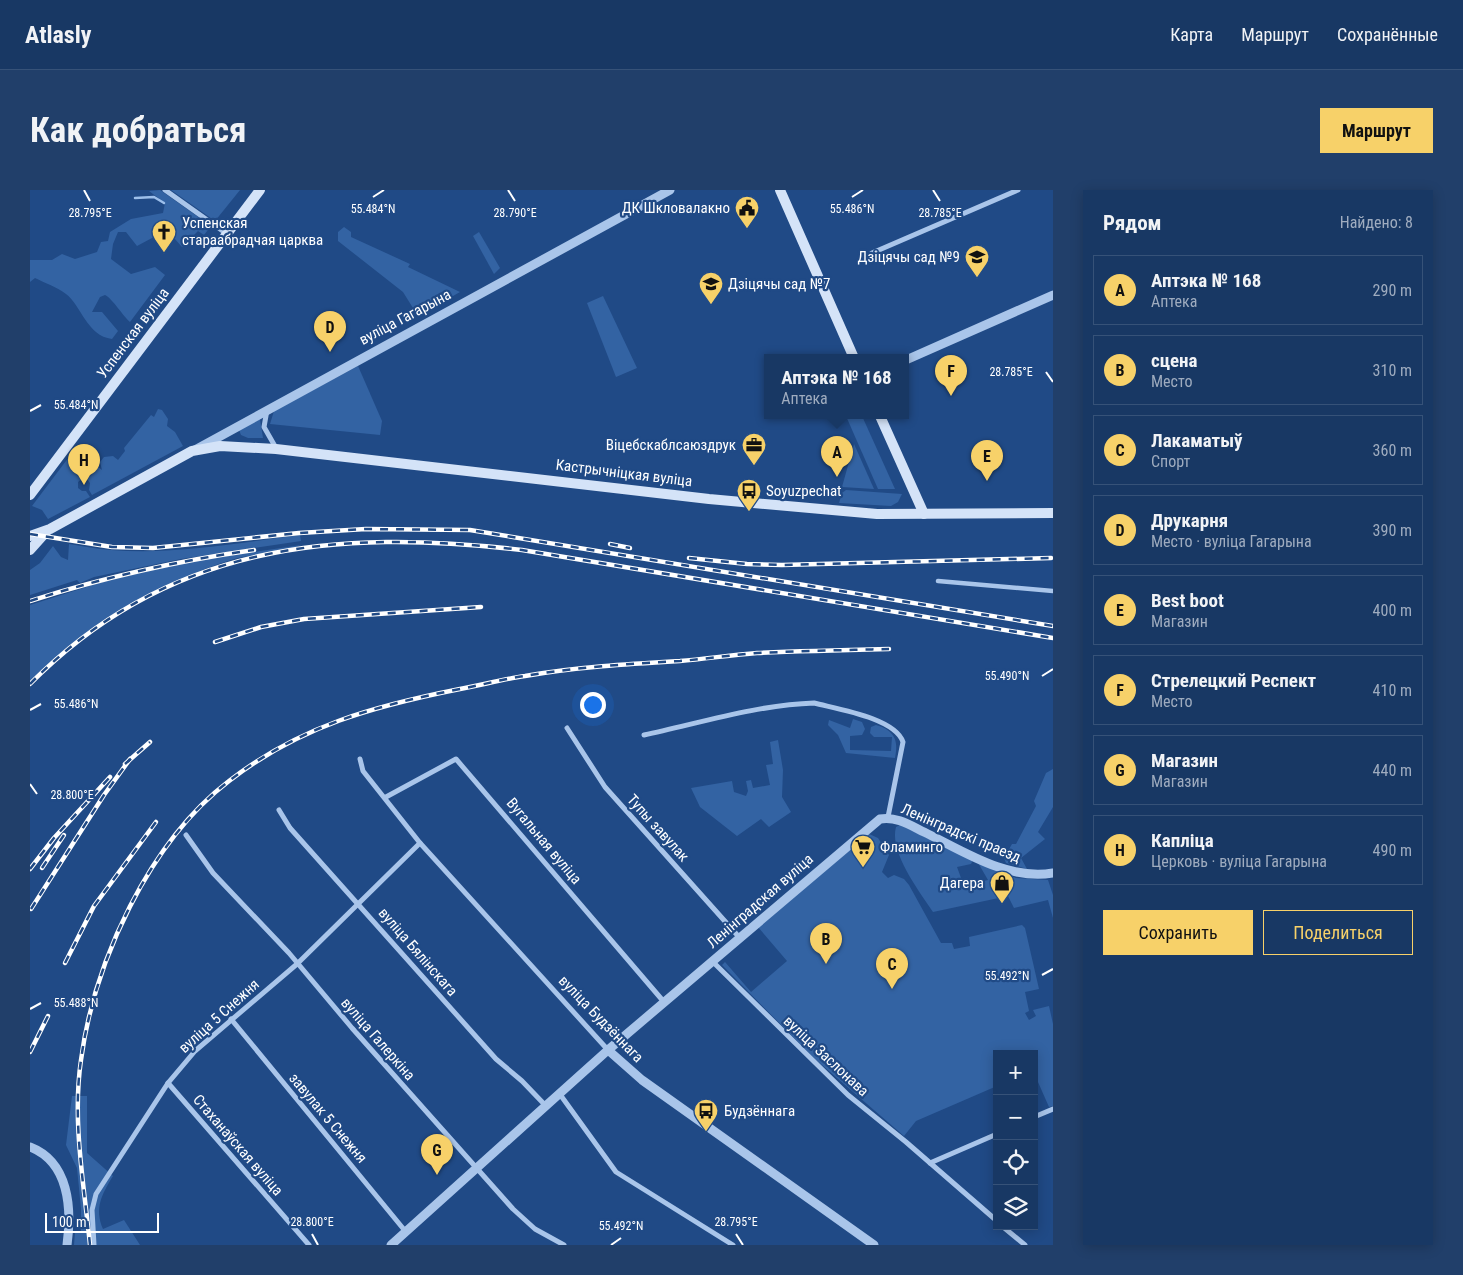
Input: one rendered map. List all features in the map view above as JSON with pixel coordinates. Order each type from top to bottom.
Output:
[{"type":"main road","name":"Успенская вуліца","points":[[31,492],[260,190]]},
{"type":"main road","points":[[780,190],[852,354]]},
{"type":"main road","points":[[881,419],[924,514]]},
{"type":"main road","name":"Кастрычніцкая вуліца","points":[[192,451],[220,446],[276,449],[709,499],[877,514],[1053,513]]},
{"type":"main road","name":"вуліца Гагарына","points":[[30,536],[50,529],[192,451]]},
{"type":"main road","name":"вуліца Гагарына","points":[[30,550],[50,529]]},
{"type":"street","points":[[165,190],[227,234]]},
{"type":"street","name":"вуліца Гагарына","points":[[192,451],[670,190]]},
{"type":"street","points":[[872,253],[1018,190]]},
{"type":"street","points":[[909,359],[1053,295]]},
{"type":"street","points":[[268,408],[264,427],[276,449]]},
{"type":"street","points":[[938,581],[1053,591]]},
{"type":"street","points":[[644,735],[770,708],[814,703],[882,723],[897,731],[903,742],[888,817]]},
{"type":"street","name":"Тупы завулак","points":[[567,728],[605,787],[740,937]]},
{"type":"street","name":"Вугальная вуліца","points":[[386,797],[456,758],[664,1002]]},
{"type":"street","name":"вуліца Будзённага","points":[[360,759],[363,771],[386,797],[420,843],[608,1050],[642,1080],[874,1245]]},
{"type":"street","name":"вуліца Бялінскага","points":[[278,810],[290,828],[496,1059],[522,1081],[545,1106]]},
{"type":"street","name":"Ленінградская вуліца","points":[[391,1245],[608,1050],[873,823],[888,817]]},
{"type":"street","name":"Ленінградскі праезд","points":[[888,817],[900,820],[964,851],[1019,874],[1036,876],[1053,873]]},
{"type":"street","name":"вуліца Галеркіна","points":[[186,835],[212,873],[297,964],[512,1209],[536,1229],[564,1245]]},
{"type":"street","name":"вуліца 5 Снежня","points":[[94,1245],[92,1210],[96,1194],[168,1084],[195,1050],[297,964],[420,843]]},
{"type":"street","name":"вуліца Заслонава","points":[[712,961],[848,1095],[993,1218]]},
{"type":"street","name":"завулак 5 Снежня","points":[[231,1019],[406,1232]]},
{"type":"street","name":"Стаханаўская вуліца","points":[[168,1084],[309,1245]]},
{"type":"street","points":[[560,1093],[616,1172],[733,1245]]},
{"type":"street","points":[[1038,1115],[1053,1109]]},
{"type":"street","points":[[930,1163],[993,1136]]},
{"type":"street","points":[[30,1147],[49,1157],[62,1177],[68,1214],[67,1245]]},
{"type":"street","points":[[1007,1230],[1024,1245]]},
{"type":"shaded area","points":[[160,190],[211,226],[204,235],[198,231],[182,247],[167,230],[137,246],[126,232],[118,232],[113,244],[111,259],[131,274],[155,267],[165,275],[130,322],[108,297],[105,295],[100,297],[92,312],[102,312],[118,331],[112,339],[103,337],[96,332],[66,294],[35,278],[30,282],[30,260],[52,260],[62,254],[75,259],[97,252],[101,242],[108,241],[110,232],[131,219],[163,213],[165,203],[149,191]]},
{"type":"shaded area","points":[[171,190],[240,190],[215,221]]},
{"type":"shaded area","points":[[344,227],[351,232],[351,237],[410,264],[408,267],[460,292],[418,316],[403,292],[338,241],[338,232]]},
{"type":"shaded area","points":[[479,232],[500,268],[494,274],[473,236]]},
{"type":"shaded area","points":[[603,296],[637,368],[616,377],[587,303]]},
{"type":"shaded area","points":[[358,366],[382,421],[380,435],[270,424],[274,411]]},
{"type":"shaded area","points":[[158,409],[162,410],[168,419],[167,426],[175,432],[183,446],[92,495],[89,490],[90,483],[87,479],[82,479],[78,482],[78,488],[86,491],[90,497],[48,519],[42,510],[32,506],[75,449],[102,470],[100,462],[104,457],[113,456],[118,460],[125,451],[124,448],[151,415],[154,417]]},
{"type":"shaded area","points":[[260,419],[263,438],[248,438],[241,435],[239,430]]},
{"type":"shaded area","points":[[847,419],[863,419],[895,489],[878,489]]},
{"type":"shaded area","points":[[854,444],[874,489],[842,487]]},
{"type":"shaded area","points":[[846,490],[902,494],[898,502],[891,506],[839,503],[842,493]]},
{"type":"shaded area","points":[[300,535],[301,541],[181,559],[94,577],[80,583],[77,580],[30,595],[30,570],[40,563],[53,546],[61,557],[68,560],[69,544],[111,550],[158,551],[182,550]]},
{"type":"shaded area","points":[[301,545],[285,550],[231,560],[175,581],[148,594],[123,608],[75,641],[30,681],[30,605],[99,583],[182,563]]},
{"type":"shaded area","points":[[853,719],[862,722],[865,729],[862,735],[850,736],[850,750],[891,751],[892,737],[874,737],[870,733],[871,727],[876,725],[887,730],[894,737],[896,746],[895,758],[846,753],[838,735],[828,725],[829,720],[850,728]]},
{"type":"shaded area","points":[[778,740],[783,770],[782,797],[791,812],[769,827],[761,819],[737,836],[700,807],[691,788],[732,781],[734,792],[746,796],[748,791],[746,781],[751,780],[753,788],[770,785],[766,765],[773,764],[770,742]]},
{"type":"shaded area","points":[[1053,769],[1053,807],[1038,832],[1045,839],[1021,858],[1027,869],[1006,863],[1004,858],[1012,844],[1016,844],[1036,806],[1034,801],[1046,773]]},
{"type":"shaded area","points":[[900,825],[973,860],[971,864],[957,867],[964,886],[988,880],[977,861],[1016,878],[1048,880],[1053,895],[1053,918],[1048,900],[1014,908],[1008,896],[933,912],[913,882],[901,859],[895,837],[896,827]]},
{"type":"shaded area","points":[[867,833],[878,838],[889,855],[882,872],[888,878],[894,875],[904,879],[909,885],[941,943],[952,943],[954,949],[970,946],[969,937],[1022,925],[1025,928],[1039,989],[1025,992],[1029,1011],[1025,1013],[1029,1020],[1036,1016],[1033,1010],[1049,1006],[1053,1024],[1053,1106],[1049,1107],[1038,1082],[1038,1050],[993,1050],[993,1088],[916,1121],[904,1136],[815,1059],[722,965],[725,962],[751,992],[787,961],[758,927],[856,845]]},
{"type":"shaded area","points":[[72,1096],[87,1096],[87,1153],[113,1176],[100,1201],[99,1214],[103,1229],[124,1220],[140,1245],[74,1245],[75,1232],[81,1232],[81,1209],[77,1168],[66,1145]]},
{"type":"waterway","points":[[135,198],[154,197],[164,203]]},
{"type":"railway","points":[[30,534],[112,547],[153,548],[299,533],[366,529],[470,530],[1053,626]]},
{"type":"railway","points":[[30,684],[83,637],[139,601],[197,574],[258,556],[321,546],[386,542],[453,544],[522,550],[1053,638]]},
{"type":"railway","points":[[610,544],[630,548]]},
{"type":"railway","points":[[30,601],[86,584],[141,571],[197,559],[254,550]]},
{"type":"railway","points":[[689,558],[747,564],[782,565],[1051,558]]},
{"type":"railway","points":[[215,642],[261,627],[304,619],[481,607]]},
{"type":"railway","points":[[90,1245],[78,1129],[78,1106],[81,1060],[98,984],[112,945],[150,870],[200,806],[229,781],[283,746],[339,721],[398,703],[509,679],[583,668],[757,653],[889,649]]},
{"type":"railway","points":[[125,764],[150,742]]},
{"type":"railway","points":[[31,909],[104,795],[130,759]]},
{"type":"railway","points":[[30,869],[54,838],[110,777]]},
{"type":"railway","points":[[65,963],[94,906],[156,822]]},
{"type":"railway","points":[[42,868],[64,835]]},
{"type":"railway","points":[[30,1052],[48,1016]]},
{"type":"place","name":"ДК Шкловалакно","points":[[747,229]]},
{"type":"place","name":"Успенская стараабрадчая царква","points":[[164,253]]},
{"type":"place","name":"Дзіцячы сад №9","points":[[977,278]]},
{"type":"place","name":"Дзіцячы сад №7","points":[[711,305]]},
{"type":"place","name":"Друкарня","points":[[330,352]]},
{"type":"place","name":"Стрелецкий Респект","points":[[951,396]]},
{"type":"place","name":"Віцебскаблсаюздрук","points":[[754,466]]},
{"type":"place","name":"Аптэка № 168","points":[[837,477]]},
{"type":"place","name":"Best boot","points":[[987,481]]},
{"type":"place","name":"Капліца","points":[[84,485]]},
{"type":"place","name":"Soyuzpechat","points":[[749,512]]},
{"type":"place","name":"Фламинго","points":[[863,868]]},
{"type":"place","name":"Дагера","points":[[1002,904]]},
{"type":"place","name":"сцена","points":[[826,964]]},
{"type":"place","name":"Лакаматыў","points":[[892,989]]},
{"type":"place","name":"Будзённага","points":[[706,1132]]},
{"type":"place","name":"Магазин","points":[[437,1175]]}]
